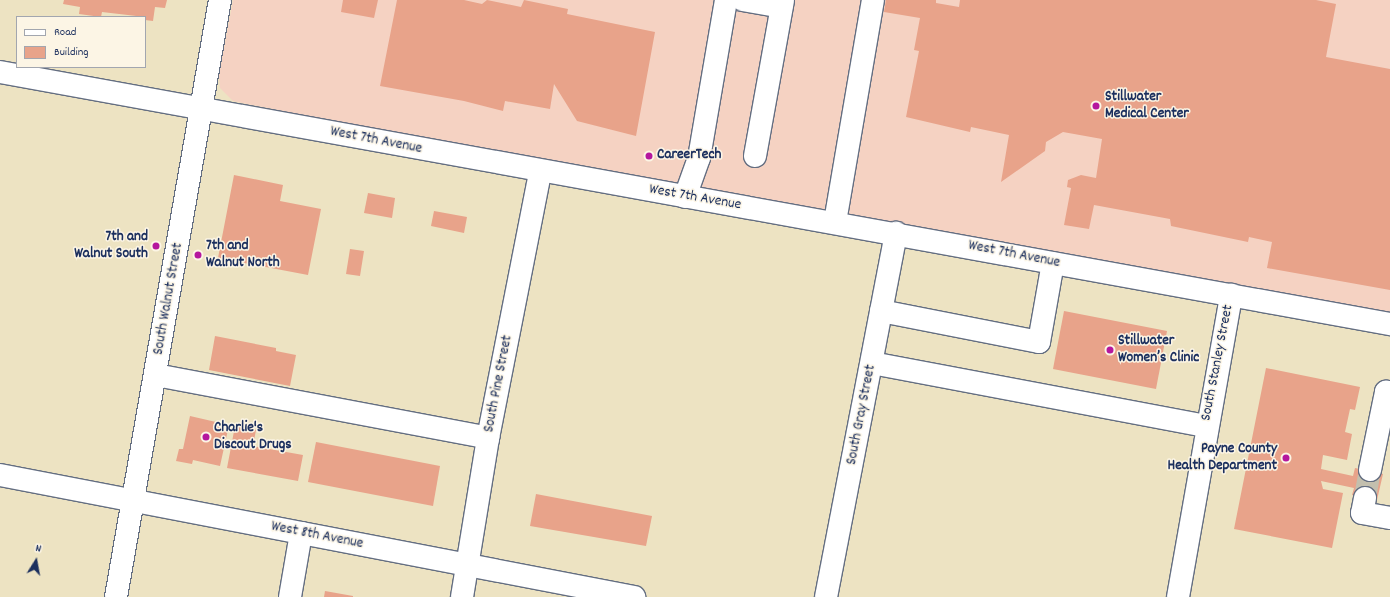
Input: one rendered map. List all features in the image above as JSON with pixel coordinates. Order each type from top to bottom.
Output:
[{"type":"street","name":"South Walnut Street","points":[[116,597],[156,375],[220,0]]},
{"type":"street","points":[[685,196],[699,158],[726,0]]},
{"type":"street","points":[[743,0],[782,4],[754,156]]},
{"type":"street","points":[[835,222],[873,0]]},
{"type":"street","name":"West 7th Avenue","points":[[0,72],[201,108],[540,172],[835,222],[1390,324]]},
{"type":"street","name":"South Pine Street","points":[[462,597],[488,438],[540,172]]},
{"type":"street","name":"South Gray Street","points":[[826,597],[896,233]]},
{"type":"street","points":[[882,311],[1039,342],[1053,263]]},
{"type":"street","name":"South Stanley Street","points":[[1178,597],[1206,426],[1231,295]]},
{"type":"street","points":[[872,363],[1206,426]]},
{"type":"street","points":[[156,375],[488,438]]},
{"type":"street","points":[[1370,470],[1386,392],[1390,392]]},
{"type":"street","name":"West 8th Avenue","points":[[0,475],[634,597]]},
{"type":"street","points":[[1365,498],[1362,513],[1390,518]]},
{"type":"street","points":[[290,597],[301,533]]},
{"type":"shaded area","name":"Stillwater Medical Center","points":[[233,0],[1390,0],[1390,325],[781,212],[233,101],[220,88],[219,75]]},
{"type":"building","points":[[64,0],[167,0],[165,8],[155,7],[153,21],[146,20],[146,16],[102,12],[101,16],[79,14],[80,7],[63,4]]},
{"type":"building","points":[[343,0],[378,0],[374,18],[341,12]]},
{"type":"building","points":[[397,0],[464,0],[482,4],[487,0],[521,7],[524,0],[568,9],[567,14],[655,32],[636,136],[577,121],[554,84],[550,109],[505,101],[503,111],[464,101],[380,86]]},
{"type":"building","name":"Stillwater Medical Center","points":[[886,0],[936,0],[936,3],[959,7],[960,0],[1316,0],[1336,4],[1326,57],[1390,69],[1390,290],[1267,268],[1272,242],[1249,237],[1248,242],[1171,226],[1170,219],[1094,205],[1089,229],[1064,225],[1071,188],[1067,187],[1068,180],[1081,175],[1096,178],[1102,139],[1063,132],[1046,142],[1045,151],[1001,182],[1009,135],[971,127],[970,132],[906,117],[919,51],[914,50],[920,18],[884,12]]},
{"type":"building","points":[[234,175],[283,185],[280,201],[321,209],[308,275],[218,258]]},
{"type":"building","points":[[368,193],[395,198],[392,218],[364,213]]},
{"type":"building","points":[[434,211],[467,217],[464,233],[431,226]]},
{"type":"building","points":[[350,249],[364,251],[360,276],[346,274]]},
{"type":"building","name":"Stillwater Women’s Clinic","points":[[1064,311],[1167,331],[1156,389],[1053,369]]},
{"type":"building","points":[[215,336],[276,348],[276,351],[296,355],[290,386],[209,370]]},
{"type":"building","name":"Payne County Health Department","points":[[1266,368],[1360,387],[1355,410],[1350,409],[1345,432],[1352,434],[1347,460],[1323,455],[1321,469],[1353,476],[1355,468],[1383,474],[1377,500],[1352,495],[1354,488],[1321,481],[1323,489],[1343,493],[1332,548],[1234,529]]},
{"type":"building","name":"Charlie's Discout Drugs","points":[[190,416],[229,425],[220,466],[193,460],[192,464],[176,461],[179,449],[183,449]]},
{"type":"building","points":[[235,426],[256,430],[253,446],[303,455],[298,481],[227,468]]},
{"type":"building","points":[[316,442],[440,466],[433,506],[308,482]]},
{"type":"building","points":[[536,494],[652,516],[646,546],[530,526]]},
{"type":"building","points":[[325,591],[353,596],[353,597],[324,597]]},
{"type":"tunnel","points":[[1365,498],[1370,470]]},
{"type":"place","name":"Stillwater Medical Center","points":[[1096,106]]},
{"type":"place","name":"CareerTech","points":[[649,156]]},
{"type":"place","name":"7th and Walnut South","points":[[156,246]]},
{"type":"place","name":"7th and Walnut North","points":[[198,255]]},
{"type":"place","name":"Stillwater Women’s Clinic","points":[[1110,350]]},
{"type":"place","name":"Charlie's Discout Drugs","points":[[206,437]]},
{"type":"place","name":"Payne County Health Department","points":[[1286,458]]}]
